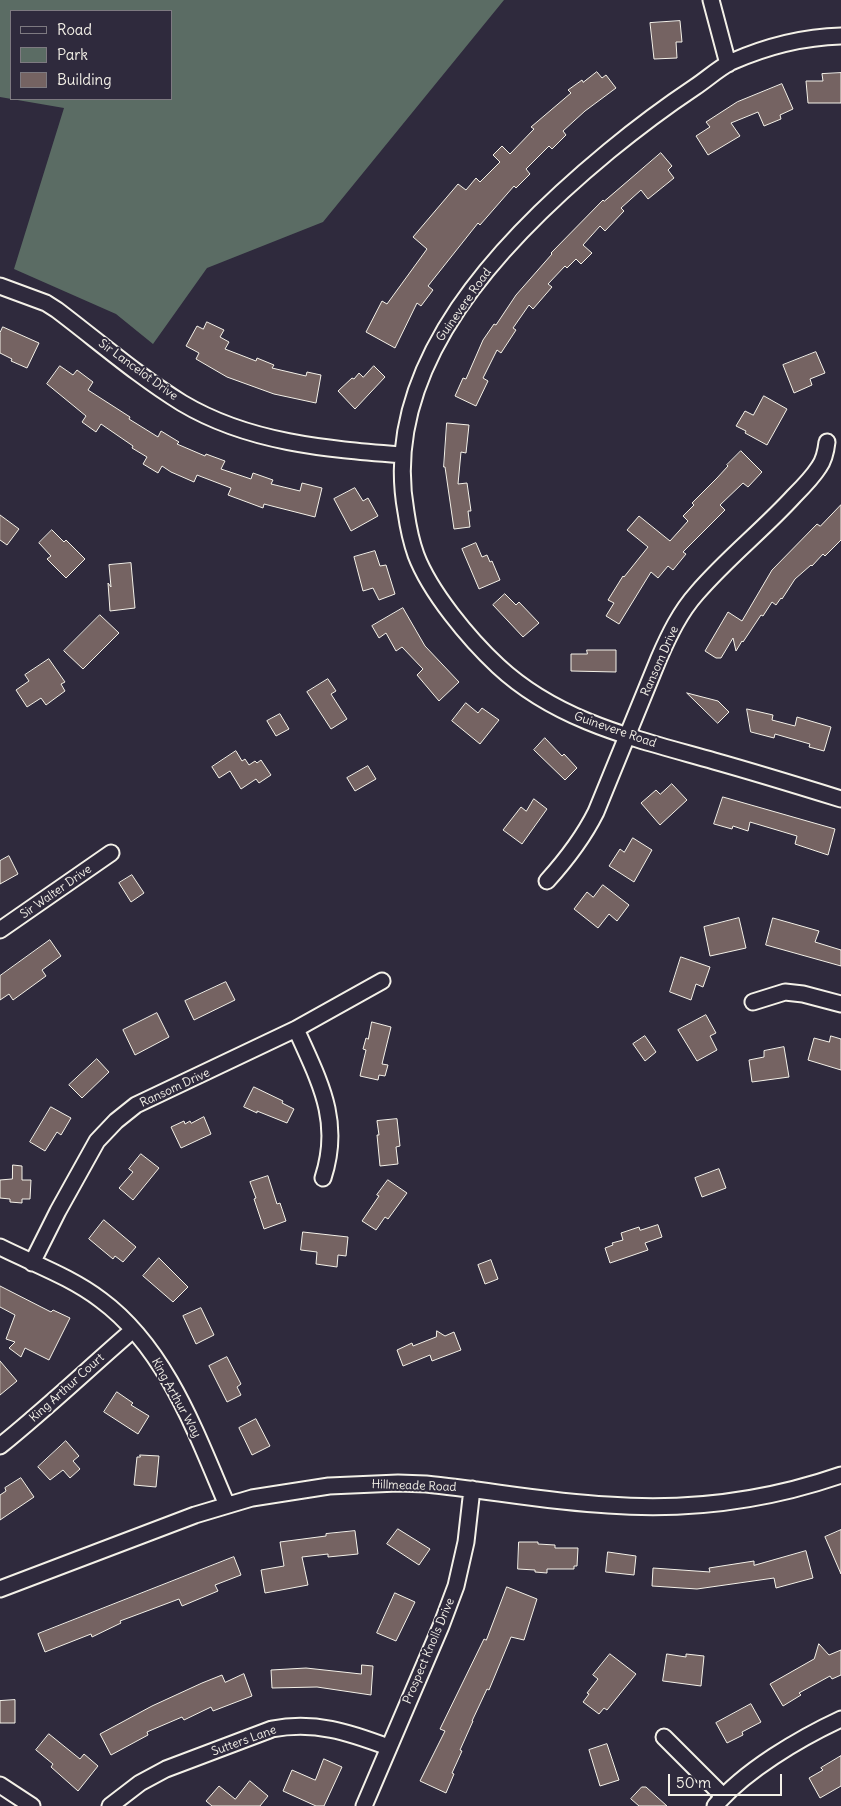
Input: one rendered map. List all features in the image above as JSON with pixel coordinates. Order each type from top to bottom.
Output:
[{"type":"street","points":[[711,0],[728,64]]},
{"type":"street","name":"Guinevere Road","points":[[841,36],[779,45],[728,64],[637,128],[591,166],[522,231],[488,270],[453,316],[426,364],[412,404],[402,455],[404,501],[416,556],[425,573],[457,622],[496,664],[527,690],[575,718],[626,736],[841,799]]},
{"type":"street","name":"Sir Lancelot Drive","points":[[0,286],[52,306],[159,388],[184,404],[217,420],[266,437],[300,444],[402,455]]},
{"type":"street","name":"Ransom Drive","points":[[547,881],[573,850],[588,828],[611,778],[626,736],[670,633],[683,612],[713,575],[784,508],[810,479],[822,463],[827,442]]},
{"type":"street","name":"Sir Walter Drive","points":[[0,930],[112,853]]},
{"type":"street","name":"Ransom Drive","points":[[32,1263],[86,1159],[97,1141],[116,1121],[136,1105],[296,1029],[382,981]]},
{"type":"street","points":[[753,1002],[785,992],[803,994],[841,1004]]},
{"type":"street","points":[[296,1029],[323,1092],[329,1117],[331,1144],[323,1178]]},
{"type":"street","name":"King Arthur Way","points":[[0,1247],[66,1278],[99,1298],[122,1317],[151,1353],[175,1391],[200,1442],[227,1505]]},
{"type":"street","name":"King Arthur Court","points":[[0,1446],[133,1330]]},
{"type":"street","name":"Hillmeade Road","points":[[0,1590],[195,1515],[227,1505],[288,1491],[329,1486],[398,1483],[436,1485],[607,1505],[646,1507],[686,1506],[751,1499],[816,1484],[841,1475]]},
{"type":"street","name":"Prospect Knolls Drive","points":[[364,1806],[456,1586],[466,1542],[472,1490]]},
{"type":"street","points":[[664,1737],[719,1801],[781,1752],[815,1731],[841,1719]]},
{"type":"street","name":"Sutters Lane","points":[[110,1806],[140,1782],[166,1769],[272,1729],[289,1726],[316,1726],[352,1734],[388,1748]]},
{"type":"street","points":[[0,1785],[32,1806]]},
{"type":"green space","points":[[0,0],[504,0],[323,222],[207,268],[153,344],[116,314],[14,269],[64,108],[18,100],[172,100],[172,10],[10,10],[10,99],[0,97]]},
{"type":"building","points":[[680,21],[682,42],[676,42],[677,58],[654,59],[650,23]]},
{"type":"building","points":[[597,72],[602,78],[606,75],[616,88],[585,111],[563,131],[566,135],[552,149],[549,146],[526,169],[530,174],[516,188],[514,186],[480,225],[478,223],[428,286],[433,290],[421,306],[417,303],[395,348],[366,332],[382,301],[387,304],[427,249],[413,237],[458,184],[466,190],[476,178],[480,182],[500,162],[493,155],[502,146],[510,154],[534,129],[531,127],[571,93],[568,90]]},
{"type":"building","points":[[841,73],[841,103],[808,103],[806,81],[823,81],[822,74]]},
{"type":"building","points":[[782,84],[793,109],[780,115],[781,119],[764,126],[758,112],[731,123],[740,136],[708,155],[696,136],[710,127],[706,122],[737,102]]},
{"type":"building","points":[[661,153],[672,166],[668,170],[674,178],[648,199],[641,190],[621,208],[624,211],[605,231],[600,226],[583,245],[592,253],[581,264],[576,259],[567,268],[565,266],[548,284],[552,287],[533,309],[529,305],[513,328],[516,330],[501,353],[497,350],[483,378],[488,381],[476,406],[455,396],[463,378],[466,379],[483,340],[494,324],[496,325],[516,295],[551,253],[603,200]]},
{"type":"building","points":[[207,322],[224,330],[220,337],[229,342],[225,349],[256,361],[257,358],[274,365],[272,368],[306,376],[307,372],[321,375],[316,403],[274,394],[227,377],[196,359],[199,353],[186,346],[197,326],[203,329]]},
{"type":"building","points":[[3,327],[39,343],[27,368],[11,361],[12,359],[0,353],[0,333]]},
{"type":"building","points":[[816,352],[825,373],[810,379],[812,385],[794,393],[783,365]]},
{"type":"building","points":[[60,366],[73,375],[77,370],[93,382],[88,390],[158,437],[161,431],[179,442],[177,444],[205,456],[206,454],[225,461],[221,469],[251,479],[253,473],[273,480],[271,484],[300,491],[302,483],[322,488],[315,517],[264,504],[263,508],[228,495],[231,488],[197,475],[194,482],[162,466],[158,473],[143,464],[147,457],[101,424],[96,432],[82,422],[86,416],[47,384]]},
{"type":"building","points":[[374,366],[385,377],[355,409],[338,391],[359,373],[363,377]]},
{"type":"building","points":[[764,396],[787,409],[767,445],[736,426],[745,411],[753,415]]},
{"type":"building","points":[[447,423],[469,425],[466,453],[461,452],[458,484],[467,483],[471,511],[468,511],[470,527],[454,529],[444,467]]},
{"type":"building","points":[[741,451],[762,472],[748,487],[743,483],[720,505],[725,510],[683,552],[686,554],[673,570],[668,566],[658,578],[651,572],[619,624],[606,616],[614,603],[608,600],[623,576],[648,547],[627,530],[639,516],[670,541],[688,521],[683,516],[694,505],[692,503]]},
{"type":"building","points":[[355,488],[363,501],[368,498],[378,516],[351,531],[334,499]]},
{"type":"building","points":[[841,505],[841,540],[825,556],[823,554],[812,566],[795,579],[776,605],[772,602],[736,651],[733,638],[721,658],[716,658],[705,651],[728,612],[742,621],[772,570],[817,524],[820,526]]},
{"type":"building","points":[[0,515],[19,529],[7,545],[0,540]]},
{"type":"building","points":[[52,530],[64,542],[66,540],[85,559],[66,578],[47,559],[51,556],[39,543]]},
{"type":"building","points":[[476,543],[482,557],[487,555],[490,562],[492,561],[500,580],[479,589],[462,549]]},
{"type":"building","points":[[375,551],[380,566],[386,565],[395,594],[379,600],[373,588],[363,591],[354,557]]},
{"type":"building","points":[[131,563],[135,608],[110,611],[108,583],[111,587],[109,565]]},
{"type":"building","points":[[505,594],[516,605],[519,602],[539,623],[523,637],[493,605]]},
{"type":"building","points":[[403,608],[425,646],[459,682],[439,701],[417,675],[423,669],[402,647],[396,651],[386,633],[379,638],[372,626]]},
{"type":"building","points":[[100,615],[119,633],[83,669],[64,651]]},
{"type":"building","points":[[587,650],[616,650],[616,672],[571,671],[571,654],[587,654]]},
{"type":"building","points":[[49,659],[65,682],[61,684],[65,691],[46,705],[41,698],[27,707],[16,690],[29,681],[25,675]]},
{"type":"building","points":[[328,679],[336,691],[331,694],[347,719],[331,729],[307,692]]},
{"type":"building","points":[[687,693],[718,701],[729,712],[718,723]]},
{"type":"building","points":[[466,703],[478,713],[482,708],[499,720],[480,744],[452,721]]},
{"type":"building","points":[[747,709],[773,715],[772,720],[795,726],[797,717],[831,727],[824,751],[809,747],[810,744],[775,734],[774,738],[751,732]]},
{"type":"building","points":[[280,714],[289,729],[276,736],[267,721]]},
{"type":"building","points":[[545,738],[562,756],[564,754],[577,768],[565,780],[534,750]]},
{"type":"building","points":[[236,751],[242,761],[245,759],[249,765],[261,760],[271,775],[259,783],[256,779],[241,789],[230,771],[219,778],[212,767]]},
{"type":"building","points":[[368,766],[376,779],[355,791],[347,778]]},
{"type":"building","points":[[672,784],[687,800],[660,825],[641,803],[656,790],[660,794]]},
{"type":"building","points":[[723,797],[835,829],[828,855],[795,844],[797,836],[750,822],[748,831],[733,826],[732,829],[714,824]]},
{"type":"building","points":[[534,799],[547,809],[522,844],[503,830],[521,807],[526,811]]},
{"type":"building","points":[[633,838],[652,850],[634,882],[609,866],[620,849],[624,852]]},
{"type":"building","points":[[9,856],[18,874],[0,884],[0,861]]},
{"type":"building","points":[[132,875],[144,893],[131,902],[119,883]]},
{"type":"building","points":[[603,885],[629,905],[617,921],[609,914],[598,928],[574,909],[587,892],[593,897]]},
{"type":"building","points":[[739,918],[746,948],[710,956],[704,927]]},
{"type":"building","points":[[773,918],[819,931],[815,942],[841,950],[841,966],[766,945]]},
{"type":"building","points":[[50,940],[61,956],[42,970],[46,976],[13,1000],[9,994],[0,1000],[0,976]]},
{"type":"building","points":[[681,957],[710,967],[703,987],[696,984],[691,1000],[670,992]]},
{"type":"building","points":[[226,982],[235,1000],[194,1020],[185,1001]]},
{"type":"building","points":[[157,1013],[169,1037],[135,1055],[123,1030]]},
{"type":"building","points":[[706,1015],[716,1033],[710,1036],[717,1050],[697,1061],[678,1030]]},
{"type":"building","points":[[372,1022],[391,1027],[382,1064],[388,1065],[385,1076],[379,1075],[378,1080],[360,1076],[366,1050],[363,1049],[366,1038],[368,1039]]},
{"type":"building","points":[[645,1036],[656,1052],[645,1061],[633,1044]]},
{"type":"building","points":[[831,1036],[841,1039],[841,1070],[808,1060],[814,1038],[829,1042]]},
{"type":"building","points":[[784,1047],[789,1077],[752,1082],[749,1060],[764,1057],[764,1051]]},
{"type":"building","points":[[97,1059],[109,1072],[82,1098],[69,1085]]},
{"type":"building","points":[[254,1087],[283,1101],[282,1103],[294,1109],[287,1123],[244,1107]]},
{"type":"building","points":[[51,1107],[71,1118],[61,1135],[57,1132],[45,1151],[30,1142]]},
{"type":"building","points":[[204,1117],[211,1134],[181,1148],[171,1127],[184,1121],[185,1124],[190,1121],[191,1123]]},
{"type":"building","points":[[397,1119],[400,1146],[396,1147],[398,1164],[380,1166],[377,1121]]},
{"type":"building","points":[[141,1154],[159,1168],[133,1200],[119,1188],[133,1172],[129,1169]]},
{"type":"building","points":[[13,1165],[22,1166],[22,1180],[31,1180],[30,1199],[22,1199],[22,1203],[10,1202],[10,1199],[0,1198],[0,1180],[12,1179]]},
{"type":"building","points":[[719,1169],[726,1188],[702,1197],[695,1178]]},
{"type":"building","points":[[268,1176],[277,1204],[280,1203],[286,1221],[264,1229],[250,1182]]},
{"type":"building","points":[[388,1180],[407,1193],[388,1219],[385,1217],[376,1230],[362,1221]]},
{"type":"building","points":[[104,1220],[136,1247],[123,1262],[115,1256],[113,1259],[89,1239]]},
{"type":"building","points":[[658,1225],[662,1237],[645,1243],[648,1250],[610,1263],[605,1248],[613,1245],[612,1243],[623,1240],[621,1233],[639,1227],[640,1230]]},
{"type":"building","points":[[303,1232],[348,1237],[346,1256],[338,1255],[337,1267],[316,1264],[317,1252],[301,1250]]},
{"type":"building","points":[[159,1258],[188,1287],[173,1302],[143,1276]]},
{"type":"building","points":[[491,1260],[498,1279],[485,1284],[478,1265]]},
{"type":"building","points":[[0,1286],[51,1312],[53,1310],[70,1318],[49,1360],[25,1348],[21,1357],[9,1348],[15,1342],[6,1339],[15,1315],[0,1307]]},
{"type":"building","points":[[201,1308],[214,1335],[196,1344],[183,1316]]},
{"type":"building","points":[[437,1331],[445,1336],[454,1332],[461,1350],[432,1361],[430,1355],[403,1366],[397,1350],[412,1343],[413,1346],[436,1337]]},
{"type":"building","points":[[227,1357],[241,1384],[237,1387],[241,1395],[227,1402],[209,1366]]},
{"type":"building","points":[[0,1361],[17,1381],[0,1395]]},
{"type":"building","points":[[117,1392],[133,1403],[131,1405],[149,1416],[138,1434],[104,1412]]},
{"type":"building","points":[[256,1419],[270,1446],[252,1455],[239,1428]]},
{"type":"building","points":[[66,1441],[79,1456],[73,1461],[80,1469],[70,1478],[63,1470],[50,1480],[38,1467]]},
{"type":"building","points":[[140,1455],[159,1456],[156,1487],[134,1485],[137,1457],[140,1457]]},
{"type":"building","points":[[21,1478],[34,1497],[0,1520],[0,1495],[6,1491],[5,1488]]},
{"type":"building","points":[[398,1529],[430,1549],[419,1565],[387,1544]]},
{"type":"building","points":[[841,1530],[841,1574],[825,1537]]},
{"type":"building","points":[[355,1531],[358,1554],[328,1557],[328,1554],[302,1557],[308,1585],[265,1593],[261,1570],[284,1566],[280,1542]]},
{"type":"building","points":[[519,1542],[538,1542],[538,1544],[555,1545],[555,1548],[578,1548],[577,1566],[574,1566],[574,1569],[547,1569],[547,1573],[518,1569]]},
{"type":"building","points":[[806,1551],[813,1578],[776,1588],[774,1578],[697,1589],[652,1586],[653,1568],[710,1572],[709,1568],[754,1561],[754,1565]]},
{"type":"building","points":[[608,1552],[636,1556],[634,1575],[606,1572]]},
{"type":"building","points":[[234,1557],[241,1575],[215,1585],[218,1591],[182,1606],[179,1599],[120,1621],[121,1623],[92,1637],[91,1634],[45,1652],[38,1634]]},
{"type":"building","points":[[507,1587],[537,1599],[524,1640],[511,1637],[489,1690],[487,1689],[472,1721],[446,1793],[420,1781],[445,1731],[440,1729],[484,1639],[486,1640]]},
{"type":"building","points":[[395,1593],[415,1602],[396,1641],[377,1633]]},
{"type":"building","points":[[819,1644],[829,1655],[841,1650],[841,1675],[832,1679],[830,1676],[799,1693],[801,1695],[783,1706],[770,1684],[814,1659]]},
{"type":"building","points":[[610,1654],[636,1674],[607,1710],[604,1708],[599,1714],[583,1702],[589,1694],[587,1693],[598,1679],[593,1675]]},
{"type":"building","points":[[667,1654],[686,1657],[686,1654],[704,1656],[701,1686],[663,1681]]},
{"type":"building","points":[[362,1665],[373,1666],[371,1695],[317,1687],[272,1688],[271,1670],[306,1668],[361,1674]]},
{"type":"building","points":[[244,1674],[252,1696],[213,1711],[211,1707],[184,1720],[182,1717],[147,1732],[148,1735],[111,1755],[100,1734],[152,1706],[202,1683],[222,1675],[225,1682]]},
{"type":"building","points":[[15,1700],[15,1723],[0,1723],[0,1701]]},
{"type":"building","points":[[751,1704],[761,1722],[742,1732],[743,1735],[727,1743],[716,1723]]},
{"type":"building","points":[[49,1734],[80,1759],[84,1754],[98,1766],[78,1791],[51,1767],[53,1764],[36,1750]]},
{"type":"building","points":[[607,1744],[619,1780],[600,1786],[589,1750]]},
{"type":"building","points":[[841,1756],[841,1786],[820,1798],[809,1778]]},
{"type":"building","points":[[324,1759],[342,1767],[324,1806],[316,1806],[283,1791],[292,1770],[315,1780]]},
{"type":"building","points":[[250,1781],[268,1796],[260,1806],[212,1806],[206,1801],[219,1786],[235,1799]]},
{"type":"building","points":[[642,1787],[646,1787],[667,1806],[639,1806],[631,1799]]}]
